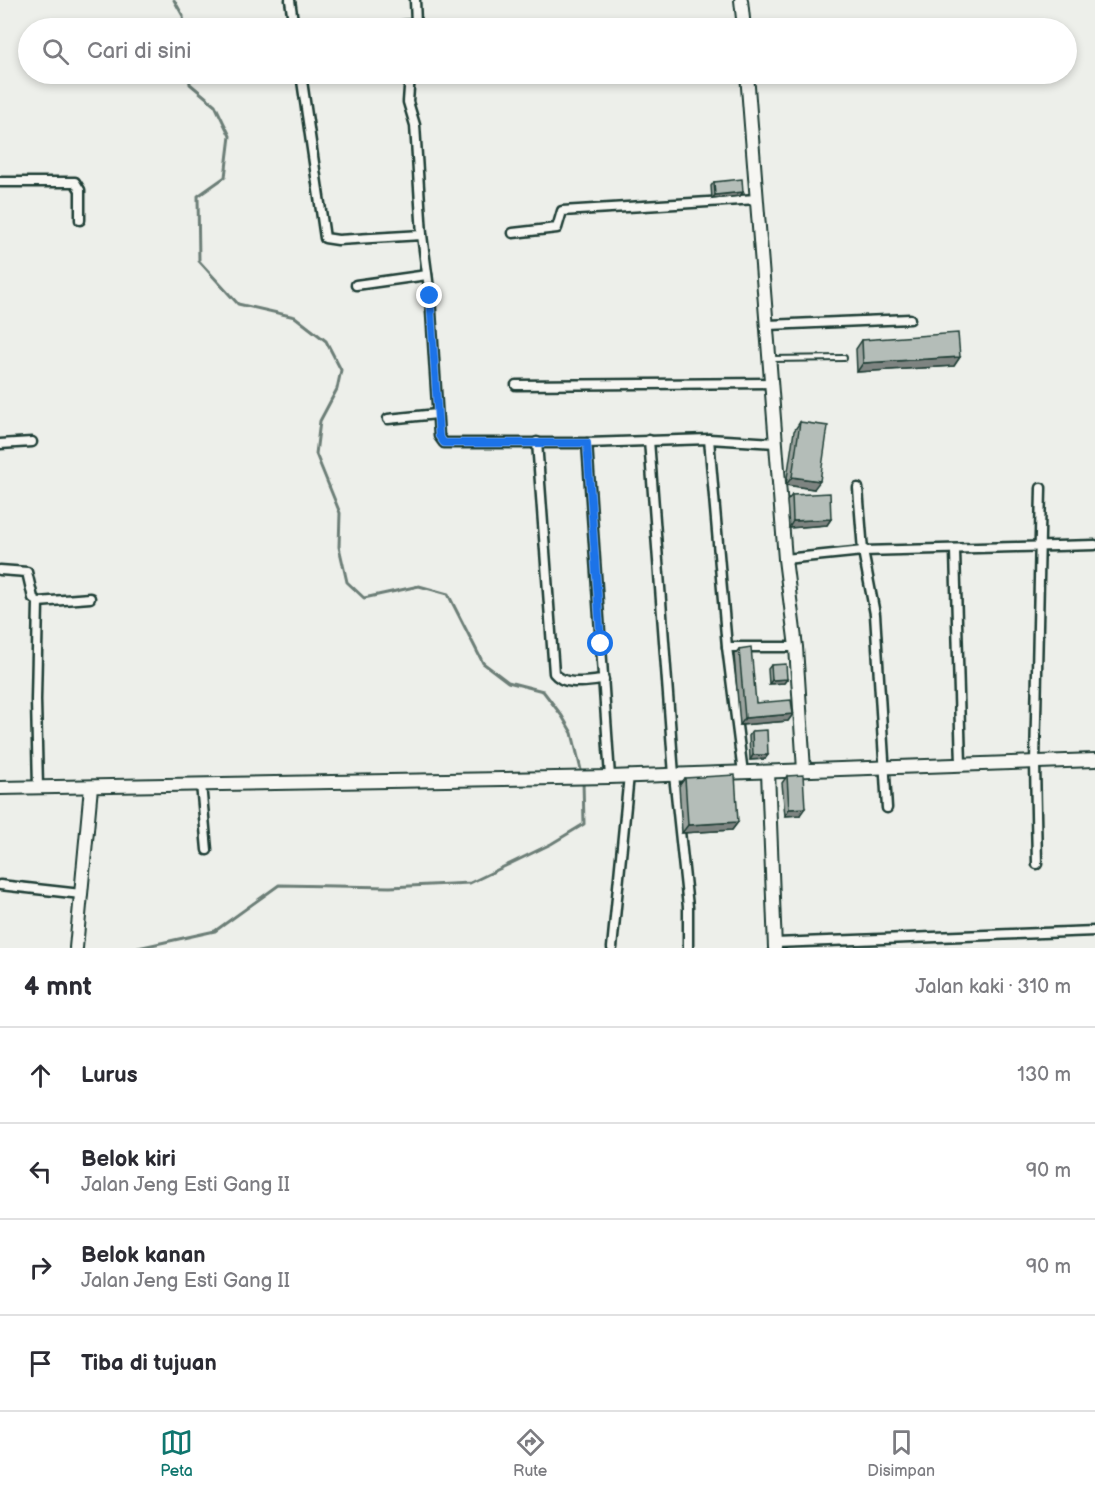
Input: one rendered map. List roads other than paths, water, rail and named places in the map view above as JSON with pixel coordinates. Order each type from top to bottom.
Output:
[{"type":"main road","points":[[741,0],[743,18]]},
{"type":"main road","points":[[748,84],[768,325],[784,559],[796,647],[804,770]]},
{"type":"main road","points":[[0,788],[610,777],[1095,760]]},
{"type":"main road","points":[[768,772],[775,945]]},
{"type":"main road","points":[[77,945],[91,787]]},
{"type":"street","points":[[290,0],[293,18]]},
{"type":"street","points":[[415,0],[416,18]]},
{"type":"street","points":[[302,84],[325,238],[338,240],[422,235]]},
{"type":"street","points":[[409,84],[408,102],[415,125],[439,436],[444,443],[587,443],[709,439],[776,443]]},
{"type":"street","points":[[0,182],[75,182],[80,190],[80,220]]},
{"type":"street","points":[[513,233],[557,228],[562,211],[757,199]]},
{"type":"street","points":[[356,285],[427,275]]},
{"type":"street","points":[[768,325],[910,319]]},
{"type":"street","points":[[516,385],[772,383]]},
{"type":"street","points":[[388,419],[437,414]]},
{"type":"street","points":[[709,439],[728,647],[743,773]]},
{"type":"street","points":[[649,440],[674,775],[688,907],[688,948]]},
{"type":"street","points":[[0,444],[32,442]]},
{"type":"street","points":[[537,442],[554,673],[557,677],[571,682],[604,680]]},
{"type":"street","points":[[587,443],[610,777]]},
{"type":"street","points":[[858,488],[863,551],[875,614],[886,768],[886,808]]},
{"type":"street","points":[[1037,864],[1035,763],[1041,488]]},
{"type":"street","points":[[784,559],[863,551],[954,551],[1095,544]]},
{"type":"street","points":[[954,551],[961,765]]},
{"type":"street","points":[[0,570],[27,572],[33,598],[38,602],[90,598]]},
{"type":"street","points":[[38,602],[36,700],[38,788]]},
{"type":"street","points":[[728,647],[796,647]]},
{"type":"street","points":[[612,948],[629,775]]},
{"type":"street","points":[[201,784],[207,850]]},
{"type":"street","points":[[0,885],[81,894]]},
{"type":"street","points":[[775,945],[1095,931]]},
{"type":"lane","points":[[770,359],[844,358]]},
{"type":"waterway","points":[[174,0],[183,18]]},
{"type":"waterway","points":[[190,84],[215,105],[230,136],[225,177],[198,196],[199,261],[238,304],[295,317],[326,341],[341,370],[337,389],[320,421],[316,454],[340,513],[339,547],[347,582],[364,598],[419,586],[448,594],[483,663],[508,682],[543,691],[562,716],[572,733],[582,774]]},
{"type":"waterway","points":[[138,948],[215,931],[279,885],[390,887],[470,883],[551,844],[584,824],[583,781]]}]
